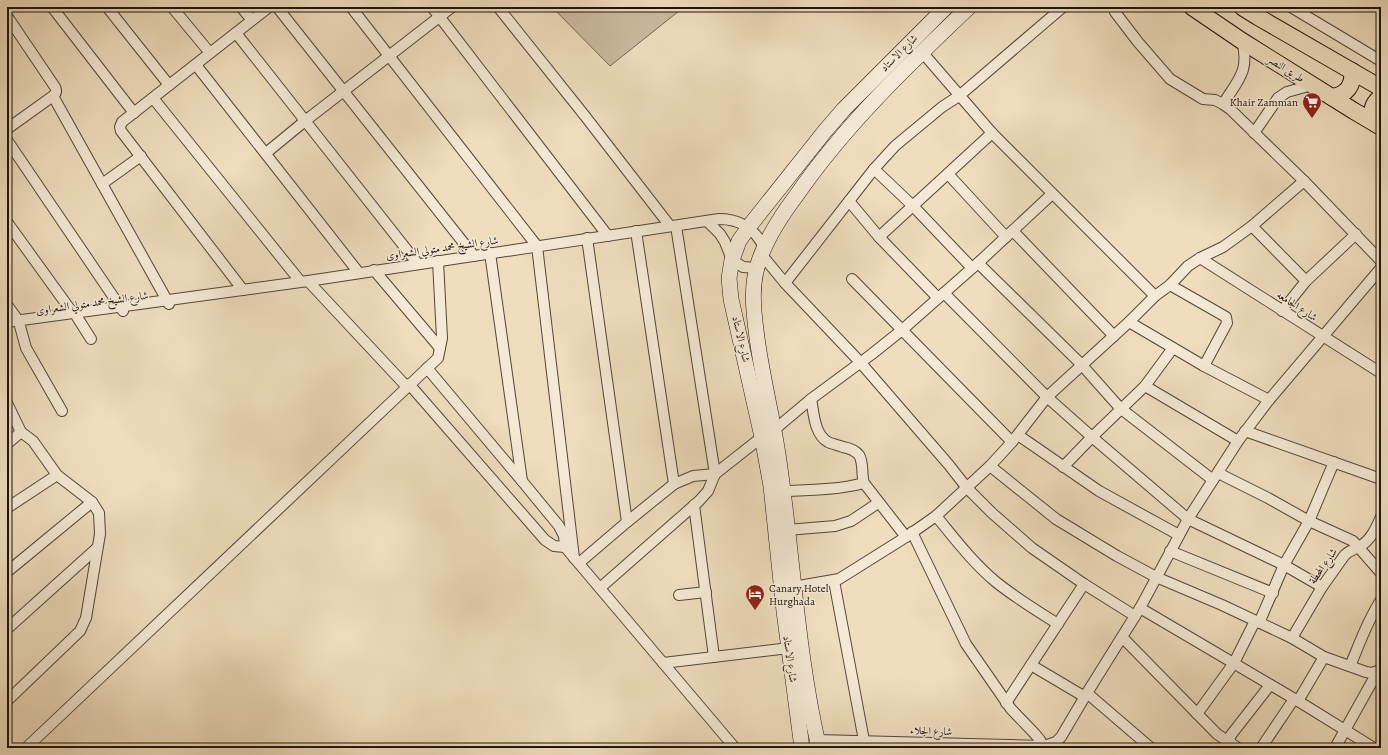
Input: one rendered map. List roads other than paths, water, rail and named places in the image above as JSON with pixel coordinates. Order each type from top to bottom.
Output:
[{"type":"main road","name":"شارع الاستاد","points":[[818,744],[803,663],[783,491],[731,299],[729,278],[732,260],[739,241],[748,228],[825,131],[946,7]]},
{"type":"main road","name":"شارع الاستاد","points":[[802,748],[771,486],[764,386],[753,299],[756,268],[763,250],[776,225],[817,166],[867,108],[969,7]]},
{"type":"main road","name":"طريق النصر","points":[[1192,7],[1242,41],[1378,126]]},
{"type":"main road","points":[[1242,7],[1381,88]]},
{"type":"main road","points":[[1332,97],[1344,94],[1348,89],[1351,84],[1352,71]]},
{"type":"main road","points":[[1378,126],[1371,113],[1375,101],[1381,97]]},
{"type":"street","points":[[52,7],[134,113]]},
{"type":"street","points":[[108,7],[169,85]]},
{"type":"street","points":[[172,7],[210,53]]},
{"type":"street","points":[[241,7],[252,20]]},
{"type":"street","points":[[243,290],[121,131],[120,127],[122,122],[269,7]]},
{"type":"street","points":[[277,7],[474,256]]},
{"type":"street","points":[[352,7],[537,246],[577,560]]},
{"type":"street","points":[[432,7],[608,236]]},
{"type":"street","points":[[266,153],[452,7]]},
{"type":"street","points":[[498,7],[673,226],[715,474]]},
{"type":"street","points":[[785,283],[874,169],[895,146],[942,107],[959,96],[1063,7]]},
{"type":"street","points":[[1118,7],[1115,12],[1138,42],[1170,79],[1203,99],[1215,100],[1230,109],[1304,181],[1381,261]]},
{"type":"street","points":[[1291,7],[1381,60]]},
{"type":"street","points":[[7,16],[56,86],[56,94],[7,129]]},
{"type":"street","points":[[236,33],[418,264]]},
{"type":"street","points":[[1223,104],[1243,73],[1245,53],[1242,41]]},
{"type":"street","points":[[922,52],[992,133],[1155,296]]},
{"type":"street","points":[[196,65],[359,273]]},
{"type":"street","points":[[1254,133],[1278,98],[1287,92],[1312,85]]},
{"type":"street","points":[[53,96],[168,302]]},
{"type":"street","points":[[153,98],[304,281],[408,386],[545,540],[554,546],[565,547],[736,748]]},
{"type":"street","points":[[879,238],[992,133]]},
{"type":"street","points":[[7,140],[122,309]]},
{"type":"street","points":[[102,184],[141,156]]},
{"type":"street","points":[[874,169],[1081,364],[1120,408],[1215,476],[1268,498],[1309,521],[1353,541],[1381,573]]},
{"type":"street","points":[[948,174],[1114,336]]},
{"type":"street","points":[[793,586],[834,581],[839,579],[909,535],[936,516],[990,466],[1015,438],[1047,397],[1081,364],[1129,322],[1155,296],[1170,285],[1188,266],[1200,258],[1223,247],[1252,226],[1304,181]]},
{"type":"street","points":[[600,588],[694,505],[708,491],[715,474],[902,330],[1052,194]]},
{"type":"street","points":[[849,201],[879,238],[941,295],[1047,397],[1188,519],[1284,566],[1322,587]]},
{"type":"street","name":"شارع الشيخ محمد متولي الشعراوى","points":[[7,322],[19,323],[122,309],[587,238],[719,219],[731,219],[739,222],[758,236],[763,250],[785,283],[860,362],[967,488],[1010,530],[1032,548],[1084,584],[1234,663],[1374,748]]},
{"type":"street","points":[[707,221],[720,234],[732,260],[743,267],[756,268]]},
{"type":"street","points":[[7,222],[91,339]]},
{"type":"street","points":[[1252,226],[1306,282]]},
{"type":"street","points":[[636,231],[674,484]]},
{"type":"street","points":[[1282,311],[1306,282],[1356,234]]},
{"type":"street","points":[[587,238],[627,522]]},
{"type":"street","points":[[490,253],[522,481]]},
{"type":"street","name":"شارع الجامعه","points":[[1200,258],[1381,373]]},
{"type":"street","points":[[27,748],[438,358],[442,333],[438,261]]},
{"type":"street","points":[[811,399],[817,429],[821,437],[828,442],[850,449],[858,454],[861,459],[862,478],[864,483],[878,503],[909,535],[966,644],[1006,703],[1036,734],[1044,747],[1056,742],[1062,737],[1137,612],[1188,519],[1245,431],[1269,400],[1381,268]]},
{"type":"street","points":[[374,270],[440,348]]},
{"type":"street","points":[[852,279],[902,330],[1015,438],[1099,491],[1179,535]]},
{"type":"street","points":[[1170,285],[1226,317],[1227,323],[1204,366]]},
{"type":"street","points":[[7,305],[19,323],[26,348],[62,411]]},
{"type":"street","points":[[1129,322],[1204,366],[1269,400]]},
{"type":"street","name":"شارع الشيخ محمد متولي الشعراوى","points":[[7,328],[19,323]]},
{"type":"street","points":[[1063,467],[1120,408],[1145,386],[1173,348]]},
{"type":"street","points":[[427,368],[562,530],[565,547]]},
{"type":"street","points":[[1145,386],[1238,441]]},
{"type":"street","points":[[7,403],[21,432],[33,441],[57,475],[92,502],[99,513],[100,534],[86,618],[80,631],[7,701]]},
{"type":"street","points":[[1245,431],[1381,479]]},
{"type":"street","points":[[7,444],[21,432]]},
{"type":"street","points":[[1197,714],[1234,663],[1273,594],[1284,566],[1309,521],[1334,462]]},
{"type":"street","points":[[990,466],[1056,519],[1116,556],[1156,577],[1292,638],[1324,657],[1366,672],[1380,671]]},
{"type":"street","points":[[577,560],[674,484],[694,476],[715,474]]},
{"type":"street","points":[[7,508],[57,475]]},
{"type":"street","points":[[783,491],[833,489],[864,483]]},
{"type":"street","points":[[7,572],[92,502]]},
{"type":"street","points":[[787,530],[835,526],[851,521],[878,503]]},
{"type":"street","points":[[694,505],[714,657]]},
{"type":"street","points":[[936,516],[970,558],[996,582],[1025,604],[1058,624]]},
{"type":"street","name":"شارع المحطة","points":[[1292,638],[1322,587],[1348,552],[1359,547],[1372,535],[1381,517]]},
{"type":"street","points":[[7,630],[97,548]]},
{"type":"street","points":[[1170,551],[1273,594]]},
{"type":"street","points":[[834,581],[864,745]]},
{"type":"street","points":[[1006,703],[1084,584]]},
{"type":"street","points":[[679,595],[706,592]]},
{"type":"street","points":[[1350,666],[1364,630],[1381,600]]},
{"type":"street","points":[[1122,637],[1227,745],[1238,748]]},
{"type":"street","points":[[663,663],[789,648]]},
{"type":"street","points":[[1262,748],[1324,657]]},
{"type":"street","points":[[1031,665],[1086,695],[1151,748]]},
{"type":"street","points":[[1335,748],[1344,730],[1380,671]]},
{"type":"street","points":[[1227,745],[1232,735],[1270,685]]},
{"type":"street","name":"شارع الجلاء","points":[[818,744],[1044,747]]},
{"type":"place","name":"Khair Zamman","points":[[1312,119]]},
{"type":"place","name":"Canary Hotel Hurghada","points":[[755,611]]}]
